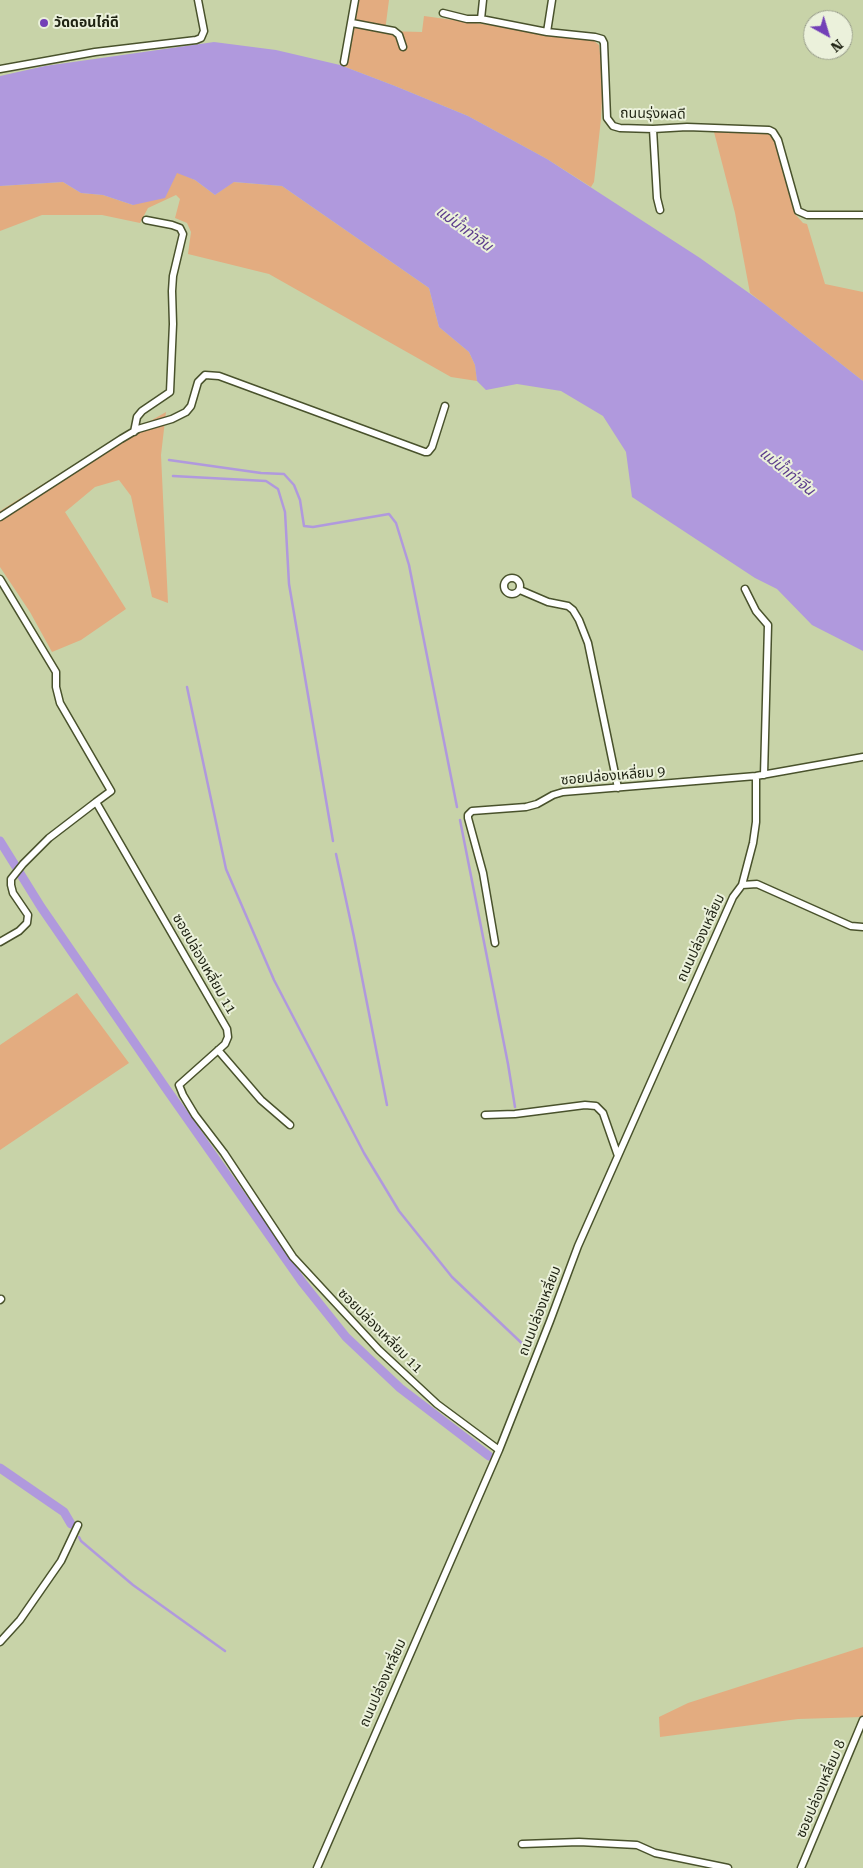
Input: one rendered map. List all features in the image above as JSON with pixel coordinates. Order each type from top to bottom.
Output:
[{"type":"street","points":[[0,69],[95,52],[196,40],[201,38],[204,31],[198,0]]},
{"type":"street","points":[[344,62],[355,0]]},
{"type":"street","points":[[481,19],[482,0]]},
{"type":"street","points":[[547,32],[552,0]]},
{"type":"street","name":"ถนนรุ่งผลดี","points":[[443,13],[467,20],[481,19],[547,32],[595,37],[602,40],[608,121],[617,127],[768,130],[773,132],[778,140],[798,211],[807,215],[863,215]]},
{"type":"street","points":[[352,23],[394,31],[399,35],[403,47]]},
{"type":"street","points":[[653,129],[657,198],[660,210]]},
{"type":"street","points":[[134,432],[137,417],[170,392],[173,276],[183,234],[180,228],[146,220]]},
{"type":"street","points":[[0,517],[134,432],[172,419],[186,412],[191,406],[200,379],[205,375],[211,374],[425,452],[428,452],[432,447],[445,406]]},
{"type":"street","points":[[0,579],[56,672],[56,687],[60,703],[111,791],[49,838],[11,879],[13,892],[28,915],[27,923],[19,931],[0,942]]},
{"type":"street","points":[[745,589],[756,611],[768,625],[764,775]]},
{"type":"street","points":[[520,590],[548,602],[568,606],[574,610],[579,620],[588,643],[618,788]]},
{"type":"street","name":"ซอยปล่องเหลี่ยม 9","points":[[494,943],[483,873],[468,818],[470,813],[474,811],[526,807],[563,792],[756,776],[863,757]]},
{"type":"street","points":[[742,885],[753,843],[756,822],[756,776]]},
{"type":"street","name":"ซอยปล่องเหลี่ยม 11","points":[[96,802],[227,1029],[228,1037],[225,1044],[179,1085],[195,1115],[224,1153],[294,1257],[379,1350],[437,1404],[499,1450]]},
{"type":"street","name":"ถนนปล่องเหลี่ยม","points":[[317,1868],[499,1450],[578,1246],[733,897],[742,885],[757,884],[851,926],[863,927]]},
{"type":"street","points":[[218,1050],[261,1100],[290,1125]]},
{"type":"street","points":[[485,1114],[515,1114],[585,1105],[596,1106],[603,1113],[618,1156]]},
{"type":"street","points":[[0,1642],[20,1620],[61,1560],[78,1525]]},
{"type":"street","name":"ซอยปล่องเหลี่ยม 8","points":[[802,1868],[863,1720]]},
{"type":"street","points":[[522,1844],[579,1842],[637,1844],[656,1853],[728,1868]]},
{"type":"shaded area","points":[[359,0],[389,0],[385,31],[422,32],[424,16],[592,39],[599,45],[603,79],[594,182],[591,187],[547,159],[468,116],[340,65],[347,33],[354,30]]},
{"type":"shaded area","points":[[765,131],[771,133],[775,138],[795,214],[803,223],[807,224],[825,284],[863,292],[863,381],[750,293],[735,213],[714,132]]},
{"type":"shaded area","points":[[177,172],[195,180],[215,195],[233,182],[282,186],[429,288],[439,327],[469,352],[475,365],[477,381],[451,377],[269,274],[188,254],[191,232],[187,223],[175,218],[180,199],[176,195],[148,208],[140,223],[102,215],[42,215],[0,231],[0,186],[63,182],[81,193],[103,195],[133,205]]},
{"type":"shaded area","points":[[166,412],[161,455],[168,603],[152,597],[131,496],[119,480],[95,487],[65,512],[126,609],[81,640],[52,652],[30,612],[0,567],[0,511],[72,466]]},
{"type":"shaded area","points":[[77,993],[129,1063],[0,1150],[0,1045]]},
{"type":"shaded area","points":[[863,1647],[863,1717],[798,1719],[660,1737],[659,1717],[688,1703]]},
{"type":"water","name":"แม่น้ำท่าจีน","points":[[214,42],[276,50],[340,65],[468,116],[547,159],[700,258],[763,303],[863,381],[863,651],[812,625],[777,589],[755,578],[632,497],[626,452],[603,416],[561,391],[517,384],[486,390],[477,381],[475,365],[469,352],[439,327],[429,288],[282,186],[234,182],[215,195],[195,180],[177,173],[165,198],[133,205],[103,195],[81,193],[63,182],[0,186],[0,76],[45,66]]},
{"type":"waterway","points":[[169,460],[261,473],[284,474],[294,485],[300,500],[304,526],[313,527],[389,514],[396,523],[409,565],[457,807]]},
{"type":"waterway","points":[[173,476],[266,481],[278,489],[285,512],[289,584],[333,841]]},
{"type":"waterway","points":[[187,687],[226,869],[274,980],[364,1153],[399,1211],[452,1277],[530,1351]]},
{"type":"waterway","points":[[460,820],[515,1107]]},
{"type":"waterway","points":[[0,841],[41,907],[302,1282],[346,1337],[400,1388],[489,1456]]},
{"type":"waterway","points":[[336,854],[387,1105]]},
{"type":"waterway","points":[[0,1468],[64,1512],[71,1524]]},
{"type":"waterway","points":[[79,1537],[81,1541],[133,1585],[225,1651]]},
{"type":"place","name":"วัดดอนไก่ดี","points":[[44,23]]}]
